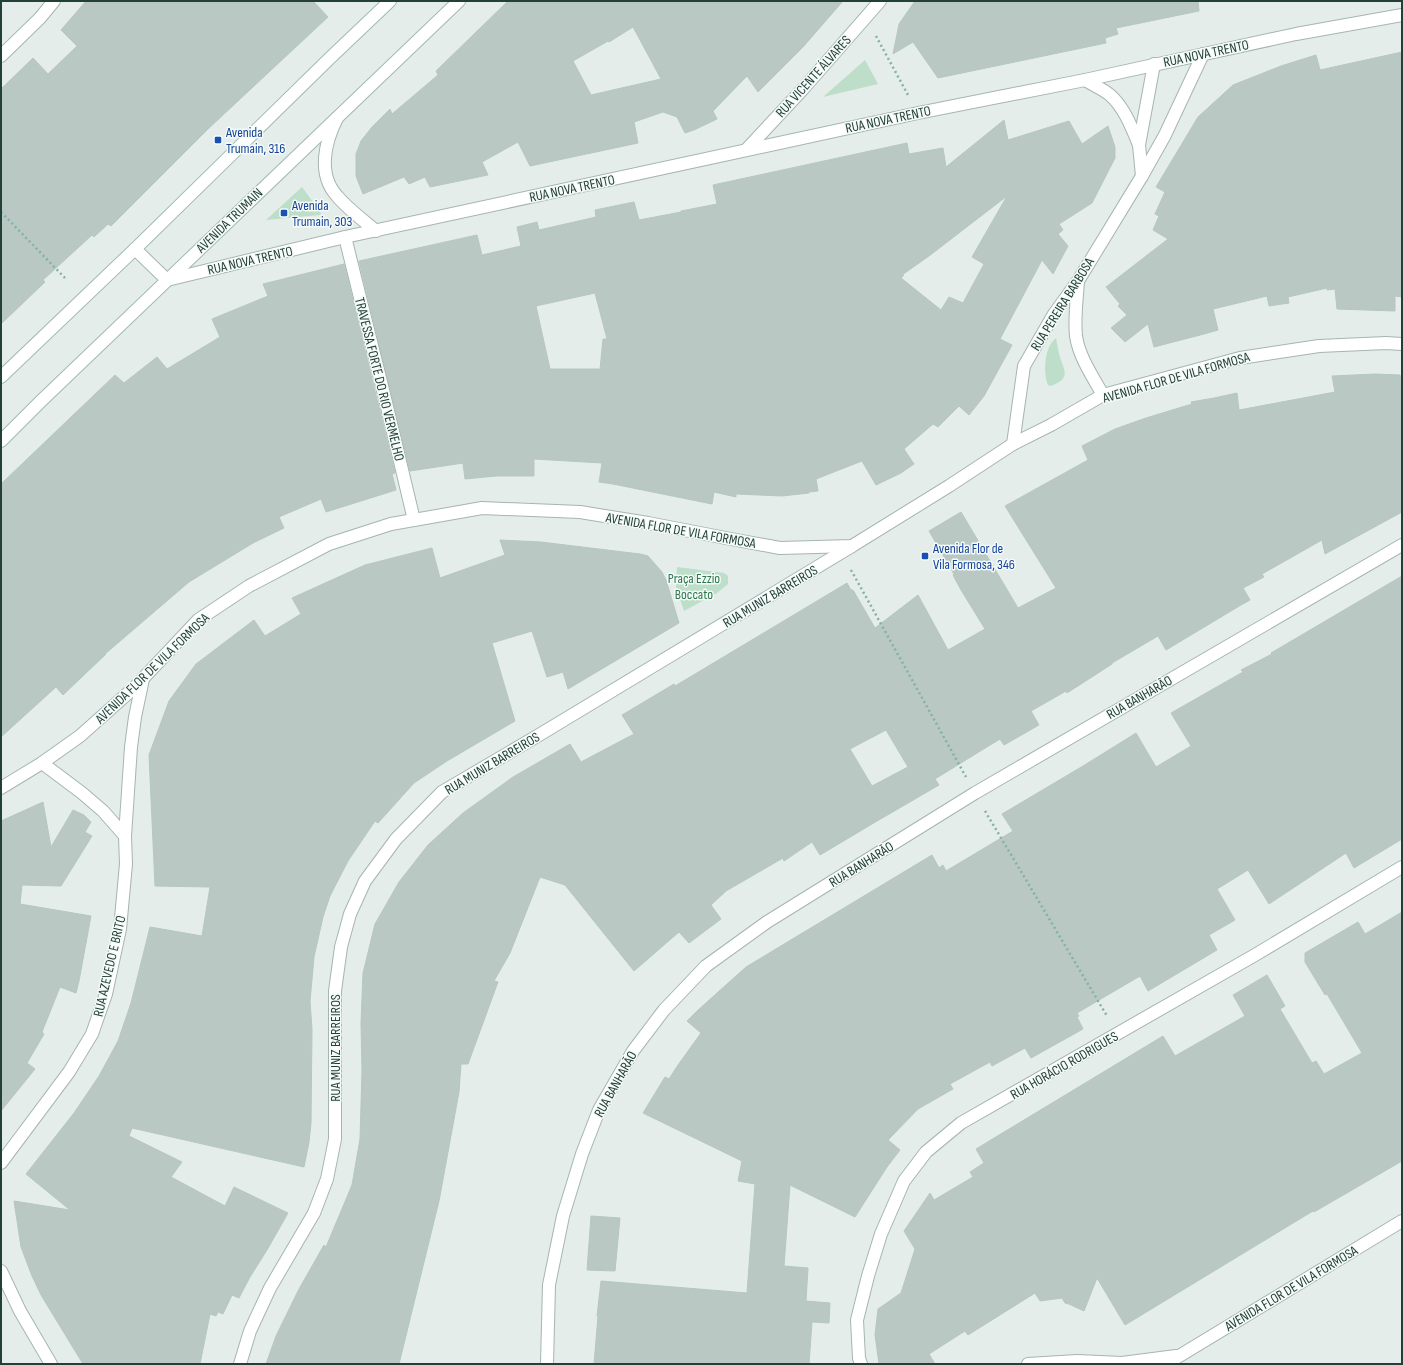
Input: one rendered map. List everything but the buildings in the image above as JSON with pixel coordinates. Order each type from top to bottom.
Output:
[{"type":"street","points":[[1,56],[40,18],[54,1]]},
{"type":"street","points":[[1,377],[390,1]]},
{"type":"street","name":"AVENIDA TRUMAIN","points":[[1,441],[459,1]]},
{"type":"street","name":"RUA VICENTE ÁLVARES","points":[[746,150],[803,89],[880,1]]},
{"type":"street","name":"RUA NOVA TRENTO","points":[[167,280],[345,237],[918,113],[1085,80],[1296,34],[1402,15]]},
{"type":"street","name":"RUA PEREIRA BARBOSA","points":[[1013,444],[1024,366],[1054,314],[1078,281],[1142,176],[1165,135],[1203,54]]},
{"type":"street","points":[[1142,176],[1139,145],[1154,64]]},
{"type":"street","points":[[1085,80],[1110,96],[1130,124],[1139,145]]},
{"type":"street","points":[[339,115],[331,131],[324,153],[326,178],[336,196],[376,231]]},
{"type":"street","name":"TRAVESSA FORTE DO RIO VERMELHO","points":[[345,237],[382,383],[414,520]]},
{"type":"street","points":[[135,249],[167,280]]},
{"type":"street","points":[[1078,281],[1076,337],[1083,357],[1103,395]]},
{"type":"street","name":"AVENIDA FLOR DE VILA FORMOSA","points":[[1,788],[42,763],[80,736],[143,679],[198,620],[249,586],[329,544],[391,524],[482,508],[580,512],[648,523],[780,548],[852,546],[949,486],[1013,444],[1051,425],[1103,395],[1240,358],[1318,346],[1386,343],[1402,344]]},
{"type":"street","name":"RUA BANHARÃO","points":[[547,1364],[549,1285],[563,1216],[582,1154],[599,1110],[637,1045],[664,1010],[706,966],[766,922],[975,793],[1402,544]]},
{"type":"street","name":"RUA MUNIZ BARREIROS","points":[[240,1364],[250,1331],[270,1288],[314,1213],[327,1179],[335,1139],[335,991],[341,947],[350,914],[365,881],[396,839],[442,792],[852,546]]},
{"type":"street","name":"RUA AZEVEDO E BRITO","points":[[1,1163],[69,1072],[92,1034],[106,994],[120,929],[126,864],[125,836],[132,740],[135,716],[143,679]]},
{"type":"street","points":[[42,763],[103,811],[125,836]]},
{"type":"street","name":"RUA HORÁCIO RODRIGUES","points":[[861,1364],[859,1358],[857,1320],[868,1276],[881,1234],[904,1181],[926,1152],[961,1123],[1241,963],[1402,867]]},
{"type":"street","name":"AVENIDA FLOR DE VILA FORMOSA","points":[[1166,1364],[1402,1221]]},
{"type":"street","points":[[1,1271],[20,1311],[51,1364]]},
{"type":"street","name":"AVENIDA FLOR DE VILA FORMOSA","points":[[1031,1364],[1077,1361],[1122,1362],[1179,1356]]},
{"type":"path","points":[[866,18],[918,113]]},
{"type":"path","points":[[1,212],[65,278]]},
{"type":"green space","points":[[865,60],[878,84],[823,97]]},
{"type":"green space","points":[[302,187],[321,213],[320,215],[266,220]]},
{"type":"green space","points":[[1056,338],[1065,373],[1062,380],[1051,386],[1048,385],[1046,380],[1045,367],[1049,347]]},
{"type":"green space","name":"Praça Ezzio Boccato","points":[[677,567],[724,573],[728,576],[728,584],[717,593],[684,611],[676,587]]},
{"type":"place","name":"Avenida Trumain, 316","points":[[218,140]]},
{"type":"place","name":"Avenida Trumain, 303","points":[[284,213]]},
{"type":"place","name":"Avenida Flor de Vila Formosa, 346","points":[[925,556]]}]
